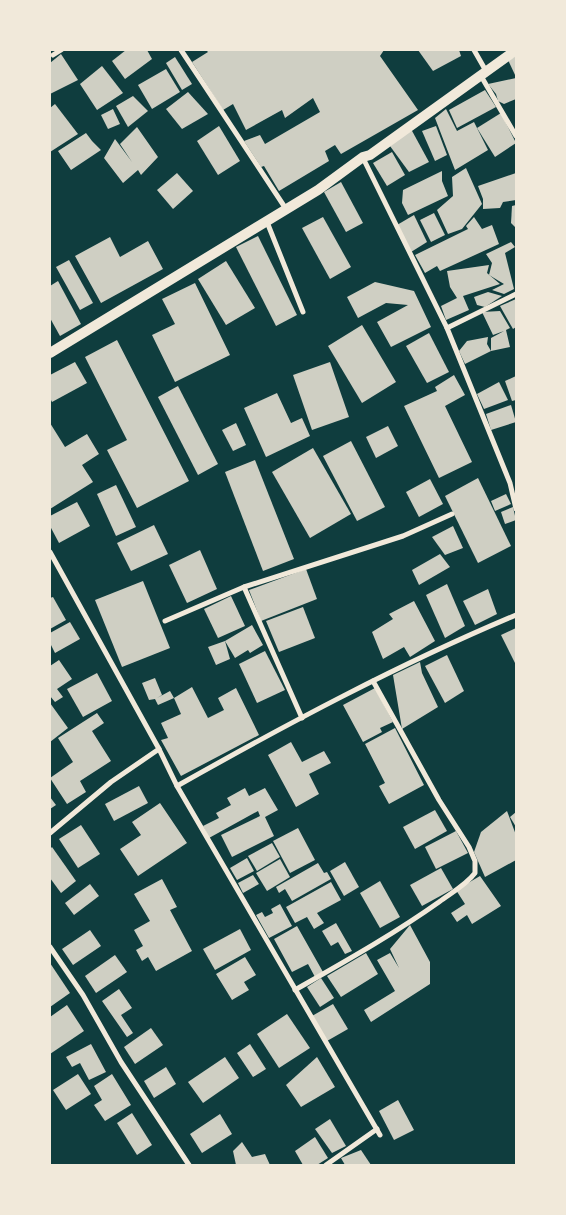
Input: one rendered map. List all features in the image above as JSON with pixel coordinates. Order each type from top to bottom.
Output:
[{"type":"main road","points":[[50,353],[318,190],[516,50]]},
{"type":"street","points":[[53,55],[61,50]]},
{"type":"street","points":[[181,50],[286,209]]},
{"type":"street","points":[[474,50],[484,74],[516,136]]},
{"type":"street","points":[[363,157],[447,328],[510,483],[516,509]]},
{"type":"street","points":[[267,221],[304,312]]},
{"type":"street","points":[[447,328],[516,294]]},
{"type":"street","points":[[165,621],[244,587],[403,536],[452,514]]},
{"type":"street","points":[[50,552],[159,749],[177,786],[380,1135]]},
{"type":"street","points":[[244,587],[302,718]]},
{"type":"street","points":[[177,786],[373,681],[434,651],[516,615]]},
{"type":"street","points":[[296,990],[357,955],[427,911],[465,883],[475,873],[475,861],[469,847],[439,800],[373,681]]},
{"type":"street","points":[[50,833],[111,782],[159,749]]},
{"type":"street","points":[[50,947],[83,995],[122,1062],[189,1165]]},
{"type":"street","points":[[326,1165],[377,1129]]},
{"type":"building","points":[[126,50],[147,50],[152,59],[125,79],[112,61]]},
{"type":"building","points":[[206,50],[384,50],[380,56],[418,110],[341,154],[335,145],[325,151],[329,161],[279,191],[264,166],[261,167],[244,141],[260,135],[265,144],[320,112],[313,98],[285,118],[282,110],[246,130],[233,104],[223,110],[192,62],[208,52]]},
{"type":"building","points":[[418,50],[459,50],[461,56],[433,71]]},
{"type":"building","points":[[61,54],[78,80],[50,94],[50,63]]},
{"type":"building","points":[[516,56],[516,77],[508,60]]},
{"type":"building","points":[[175,57],[192,84],[182,90],[166,63]]},
{"type":"building","points":[[102,66],[123,93],[97,110],[80,84]]},
{"type":"building","points":[[166,69],[180,92],[152,109],[138,85]]},
{"type":"building","points":[[516,78],[516,99],[504,104],[498,101],[496,94],[488,84]]},
{"type":"building","points":[[485,90],[496,107],[457,128],[449,110]]},
{"type":"building","points":[[188,92],[208,114],[182,129],[166,109]]},
{"type":"building","points":[[133,96],[148,111],[128,127],[116,106]]},
{"type":"building","points":[[55,104],[78,134],[50,152],[50,108]]},
{"type":"building","points":[[113,109],[120,124],[108,129],[101,115]]},
{"type":"building","points":[[446,109],[457,131],[474,122],[488,150],[455,170],[435,118]]},
{"type":"building","points":[[501,113],[516,143],[495,157],[477,128]]},
{"type":"building","points":[[219,126],[240,161],[218,175],[197,141]]},
{"type":"building","points":[[436,126],[447,155],[435,161],[422,131]]},
{"type":"building","points":[[137,127],[158,157],[141,175],[138,170],[123,183],[104,158],[115,139],[132,162],[120,144]]},
{"type":"building","points":[[411,129],[429,162],[409,172],[390,146]]},
{"type":"building","points":[[86,133],[101,150],[71,170],[58,151]]},
{"type":"building","points":[[392,152],[405,175],[387,186],[373,163]]},
{"type":"building","points":[[466,168],[482,204],[462,229],[448,234],[437,210],[453,196],[452,177]]},
{"type":"building","points":[[442,171],[442,181],[448,196],[408,215],[402,203],[403,190]]},
{"type":"building","points":[[177,173],[193,191],[173,209],[157,190]]},
{"type":"building","points":[[516,173],[516,200],[503,202],[500,208],[483,209],[483,199],[478,186]]},
{"type":"building","points":[[341,182],[363,223],[346,232],[324,192]]},
{"type":"building","points":[[516,205],[516,228],[511,223],[512,206]]},
{"type":"building","points":[[434,213],[445,235],[431,242],[420,220]]},
{"type":"building","points":[[414,215],[427,242],[411,252],[397,225]]},
{"type":"building","points":[[323,217],[351,267],[330,279],[302,228]]},
{"type":"building","points":[[474,217],[482,229],[492,225],[499,244],[440,271],[437,266],[425,273],[415,255],[468,229],[466,226]]},
{"type":"building","points":[[258,236],[297,315],[276,326],[236,247]]},
{"type":"building","points":[[110,237],[120,257],[148,241],[163,269],[101,303],[75,256]]},
{"type":"building","points":[[511,242],[515,247],[505,253],[514,289],[504,294],[492,290],[504,284],[489,275],[492,263],[486,254]]},
{"type":"building","points":[[69,260],[93,303],[80,310],[56,267]]},
{"type":"building","points":[[226,261],[255,308],[226,325],[198,279]]},
{"type":"building","points":[[489,265],[487,273],[500,284],[463,296],[469,310],[446,320],[441,306],[457,298],[450,287],[447,271]]},
{"type":"building","points":[[58,281],[81,324],[60,336],[50,318],[50,286]]},
{"type":"building","points":[[375,282],[414,291],[431,327],[391,347],[377,322],[408,305],[386,303],[358,318],[347,297]]},
{"type":"building","points":[[195,283],[230,355],[175,382],[152,335],[175,324],[162,299]]},
{"type":"building","points":[[488,292],[502,296],[485,307],[477,305],[474,297]]},
{"type":"building","points":[[516,299],[516,327],[513,329],[500,306]]},
{"type":"building","points":[[500,311],[510,328],[506,330],[510,347],[491,351],[491,338],[504,331],[493,335],[482,312]]},
{"type":"building","points":[[362,325],[396,382],[362,403],[328,346]]},
{"type":"building","points":[[429,333],[449,372],[427,383],[406,346]]},
{"type":"building","points":[[488,337],[487,344],[491,351],[465,364],[459,351],[467,341]]},
{"type":"building","points":[[117,340],[189,481],[137,508],[107,450],[127,440],[85,357]]},
{"type":"building","points":[[75,362],[87,383],[52,402],[50,398],[50,375]]},
{"type":"building","points":[[330,362],[349,417],[312,430],[293,375]]},
{"type":"building","points":[[454,375],[465,395],[445,406],[472,462],[439,478],[404,406],[437,391],[435,387]]},
{"type":"building","points":[[516,376],[516,400],[512,401],[505,381]]},
{"type":"building","points":[[499,382],[508,400],[484,409],[477,394]]},
{"type":"building","points":[[178,386],[218,464],[198,475],[158,397]]},
{"type":"building","points":[[277,393],[291,423],[302,418],[310,436],[266,457],[244,408]]},
{"type":"building","points":[[511,405],[516,422],[491,430],[486,414]]},
{"type":"building","points":[[50,423],[65,447],[87,434],[99,454],[82,465],[93,482],[50,509]]},
{"type":"building","points":[[236,423],[246,445],[233,451],[222,430]]},
{"type":"building","points":[[388,426],[398,446],[376,458],[366,437]]},
{"type":"building","points":[[351,441],[385,507],[357,521],[323,456]]},
{"type":"building","points":[[313,448],[351,514],[310,538],[272,472]]},
{"type":"building","points":[[255,460],[294,559],[263,571],[225,472]]},
{"type":"building","points":[[478,478],[511,546],[478,563],[445,496]]},
{"type":"building","points":[[430,479],[443,504],[419,517],[406,492]]},
{"type":"building","points":[[116,485],[136,527],[116,536],[97,494]]},
{"type":"building","points":[[506,494],[511,504],[495,511],[491,501]]},
{"type":"building","points":[[77,502],[90,526],[59,543],[50,526],[50,516]]},
{"type":"building","points":[[513,507],[516,520],[505,524],[501,512]]},
{"type":"building","points":[[154,525],[168,554],[131,571],[117,543]]},
{"type":"building","points":[[453,526],[463,548],[445,555],[432,537]]},
{"type":"building","points":[[200,550],[217,589],[187,603],[169,565]]},
{"type":"building","points":[[440,554],[450,567],[419,585],[412,570]]},
{"type":"building","points":[[306,569],[317,599],[261,621],[249,590]]},
{"type":"building","points":[[143,581],[170,648],[122,667],[95,600]]},
{"type":"building","points":[[447,584],[465,626],[445,638],[426,595]]},
{"type":"building","points":[[488,589],[497,614],[475,625],[463,601]]},
{"type":"building","points":[[231,596],[245,626],[218,638],[204,609]]},
{"type":"building","points":[[53,597],[66,620],[50,629],[50,598]]},
{"type":"building","points":[[414,601],[435,641],[410,657],[404,647],[383,659],[372,632],[393,619],[389,614]]},
{"type":"building","points":[[303,607],[315,638],[279,652],[266,621]]},
{"type":"building","points":[[70,622],[80,639],[55,653],[50,643],[50,633]]},
{"type":"building","points":[[252,625],[263,645],[250,653],[248,650],[235,658],[225,641]]},
{"type":"building","points":[[516,628],[516,665],[501,635]]},
{"type":"building","points":[[225,641],[230,659],[216,665],[208,647]]},
{"type":"building","points":[[265,651],[285,690],[257,703],[239,664]]},
{"type":"building","points":[[447,655],[464,691],[445,703],[425,666]]},
{"type":"building","points":[[59,660],[72,679],[57,689],[63,697],[55,702],[50,696],[50,666]]},
{"type":"building","points":[[420,662],[422,673],[438,707],[402,729],[393,675]]},
{"type":"building","points":[[97,673],[112,701],[83,717],[67,689]]},
{"type":"building","points":[[155,678],[162,695],[157,698],[170,691],[174,698],[158,705],[155,699],[149,700],[142,683]]},
{"type":"building","points":[[192,687],[208,718],[224,710],[218,698],[236,688],[259,735],[181,776],[161,740],[168,738],[161,723],[181,714],[174,698]]},
{"type":"building","points":[[375,688],[393,722],[380,728],[382,732],[363,742],[343,705]]},
{"type":"building","points":[[50,703],[68,728],[50,742]]},
{"type":"building","points":[[97,713],[104,723],[92,731],[111,761],[80,781],[86,792],[67,804],[50,778],[73,762],[58,738]]},
{"type":"building","points":[[395,728],[424,785],[389,804],[379,786],[385,783],[365,744]]},
{"type":"building","points":[[291,742],[302,762],[324,751],[331,763],[309,774],[319,794],[296,807],[268,755]]},
{"type":"building","points":[[139,786],[148,803],[114,821],[105,804]]},
{"type":"building","points":[[245,788],[249,796],[265,788],[278,810],[265,817],[274,836],[232,857],[221,835],[260,816],[258,811],[209,838],[203,826],[219,818],[216,813],[231,805],[227,798]]},
{"type":"building","points":[[50,797],[56,805],[50,809]]},
{"type":"building","points":[[160,803],[187,843],[138,876],[120,849],[141,835],[132,822]]},
{"type":"building","points":[[435,810],[447,831],[415,849],[403,827]]},
{"type":"building","points":[[507,811],[516,835],[516,860],[485,877],[474,852],[481,832]]},
{"type":"building","points":[[516,812],[516,827],[510,817]]},
{"type":"building","points":[[81,825],[100,854],[78,868],[59,839]]},
{"type":"building","points":[[298,828],[315,860],[290,873],[273,841]]},
{"type":"building","points":[[456,831],[468,853],[436,869],[425,847]]},
{"type":"building","points":[[272,843],[280,857],[257,871],[248,856]]},
{"type":"building","points":[[52,847],[76,881],[61,893],[50,878],[50,849]]},
{"type":"building","points":[[247,858],[254,871],[237,880],[230,868]]},
{"type":"building","points":[[280,859],[290,877],[267,891],[256,873]]},
{"type":"building","points":[[345,862],[359,887],[344,896],[330,871]]},
{"type":"building","points":[[318,863],[324,873],[327,872],[331,879],[292,901],[285,889],[279,893],[276,887]]},
{"type":"building","points":[[441,868],[453,889],[422,906],[410,885]]},
{"type":"building","points":[[253,875],[259,884],[243,893],[238,883]]},
{"type":"building","points":[[480,876],[501,906],[472,924],[467,915],[457,922],[451,913],[465,904],[456,890]]},
{"type":"building","points":[[162,879],[177,907],[170,910],[192,951],[156,971],[148,957],[142,961],[136,950],[143,946],[134,930],[150,921],[134,894]]},
{"type":"building","points":[[380,881],[400,917],[380,928],[360,893]]},
{"type":"building","points":[[331,882],[341,900],[317,913],[324,923],[314,929],[307,917],[295,923],[286,907]]},
{"type":"building","points":[[90,884],[99,896],[74,915],[65,903]]},
{"type":"building","points":[[280,904],[292,926],[269,938],[256,915],[262,912],[265,917],[273,913],[271,909]]},
{"type":"building","points":[[336,923],[352,951],[345,954],[338,942],[331,946],[322,931]]},
{"type":"building","points":[[410,925],[430,962],[430,984],[371,1022],[364,1010],[395,991],[377,960],[390,953],[399,968],[390,949]]},
{"type":"building","points":[[297,926],[323,972],[315,977],[308,964],[292,972],[274,939]]},
{"type":"building","points":[[240,929],[251,950],[215,970],[203,949]]},
{"type":"building","points":[[90,930],[101,946],[73,965],[62,949]]},
{"type":"building","points":[[366,953],[378,974],[341,997],[327,976]]},
{"type":"building","points":[[115,955],[127,972],[96,993],[85,976]]},
{"type":"building","points":[[245,957],[256,975],[244,982],[249,990],[232,1000],[216,974]]},
{"type":"building","points":[[50,963],[70,993],[50,1007]]},
{"type":"building","points":[[321,978],[334,998],[320,1007],[307,987]]},
{"type":"building","points":[[119,989],[132,1008],[121,1015],[133,1033],[127,1037],[102,1001]]},
{"type":"building","points":[[333,1004],[348,1029],[327,1041],[312,1016]]},
{"type":"building","points":[[67,1005],[84,1031],[50,1054],[50,1017]]},
{"type":"building","points":[[287,1014],[310,1048],[279,1068],[257,1034]]},
{"type":"building","points":[[151,1028],[163,1045],[135,1064],[124,1047]]},
{"type":"building","points":[[91,1044],[106,1072],[89,1080],[80,1063],[72,1067],[66,1057]]},
{"type":"building","points":[[250,1044],[266,1069],[253,1077],[237,1053]]},
{"type":"building","points":[[225,1057],[239,1078],[203,1103],[188,1082]]},
{"type":"building","points":[[317,1057],[335,1087],[301,1107],[286,1085]]},
{"type":"building","points":[[166,1067],[176,1084],[154,1098],[144,1081]]},
{"type":"building","points":[[78,1074],[91,1094],[66,1110],[53,1090]]},
{"type":"building","points":[[112,1074],[131,1105],[105,1121],[94,1105],[102,1100],[94,1086]]},
{"type":"building","points":[[398,1100],[414,1130],[394,1140],[379,1111]]},
{"type":"building","points":[[132,1113],[152,1145],[137,1155],[117,1123]]},
{"type":"building","points":[[220,1114],[232,1134],[202,1153],[190,1134]]},
{"type":"building","points":[[330,1119],[346,1146],[332,1153],[315,1129]]},
{"type":"building","points":[[315,1137],[328,1158],[317,1165],[303,1165],[295,1151]]},
{"type":"building","points":[[242,1142],[252,1157],[265,1154],[270,1165],[236,1165],[233,1151]]},
{"type":"building","points":[[361,1150],[371,1165],[345,1165],[341,1158]]}]
